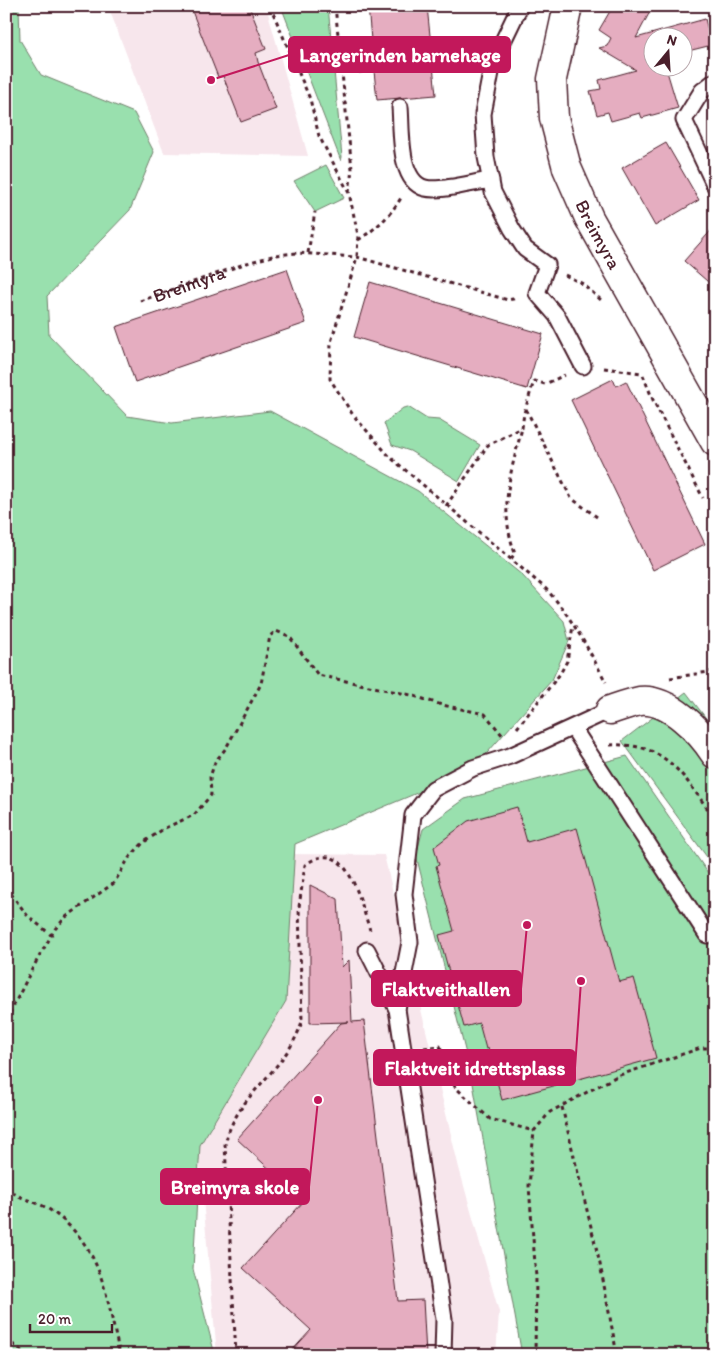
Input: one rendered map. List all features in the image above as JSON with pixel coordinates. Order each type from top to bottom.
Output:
[{"type":"street","name":"Breimyra","points":[[568,6],[552,79],[554,118],[567,168],[590,218],[715,442]]},
{"type":"street","points":[[615,709],[642,701],[666,707],[689,722],[715,754]]},
{"type":"lane","points":[[520,6],[493,62],[483,114],[486,157],[493,192],[525,249],[547,265],[538,293],[557,316],[583,366]]},
{"type":"lane","points":[[715,81],[702,91],[684,120],[715,186]]},
{"type":"lane","points":[[400,107],[405,166],[408,175],[415,183],[425,188],[439,188],[491,180]]},
{"type":"lane","points":[[397,1010],[410,942],[404,894],[413,815],[432,789],[508,749],[573,728],[615,709]]},
{"type":"lane","points":[[573,728],[707,935]]},
{"type":"lane","points":[[367,950],[397,1010],[444,1319],[444,1355]]},
{"type":"path","points":[[270,6],[310,99],[319,136],[349,193],[358,240],[357,257],[332,342],[330,379],[353,415],[390,457],[511,559],[558,602],[574,626],[615,709]]},
{"type":"path","points":[[335,6],[352,169],[349,193]]},
{"type":"path","points":[[358,240],[376,229],[390,216],[415,183]]},
{"type":"path","points":[[308,252],[315,212]]},
{"type":"path","name":"Breimyra","points":[[140,301],[276,255],[308,252],[357,257],[508,300],[538,293]]},
{"type":"path","name":"Breimyra","points":[[547,265],[583,284],[604,303]]},
{"type":"path","points":[[638,365],[653,400],[703,498]]},
{"type":"path","points":[[511,559],[515,553],[507,521],[506,497],[525,408],[534,381],[545,384],[583,366],[642,373]]},
{"type":"path","points":[[525,408],[571,498],[597,517]]},
{"type":"path","points":[[446,506],[488,445],[522,428]]},
{"type":"path","points":[[508,749],[567,661],[574,626]]},
{"type":"path","points":[[7,1019],[30,971],[51,935],[66,917],[114,883],[129,858],[144,842],[165,828],[194,814],[211,795],[210,777],[215,762],[226,748],[261,684],[270,636],[276,631],[289,636],[318,675],[411,695],[442,706],[484,714],[501,734],[508,749]]},
{"type":"path","points":[[673,677],[715,671]]},
{"type":"path","points":[[236,1355],[225,1145],[228,1129],[236,1114],[290,1052],[298,1036],[302,1021],[299,908],[305,865],[315,858],[332,857],[346,866],[355,885],[372,934]]},
{"type":"path","points":[[6,887],[27,916],[51,935]]},
{"type":"path","points":[[403,1049],[440,1046],[455,1087],[490,1119],[534,1131]]},
{"type":"path","points":[[535,1355],[536,1277],[529,1186],[534,1131],[550,1112],[617,1076],[701,1048],[715,1048]]},
{"type":"path","points":[[562,1107],[600,1264],[618,1355]]},
{"type":"path","points":[[6,1187],[50,1210],[82,1238],[103,1279],[120,1355]]},
{"type":"path","points":[[6,1339],[27,1355]]},
{"type":"shaded area","points":[[108,6],[266,6],[308,156],[164,153]]},
{"type":"shaded area","points":[[286,854],[384,855],[459,1168],[499,1312],[496,1355],[217,1355],[188,1032]]},
{"type":"green space","points":[[6,6],[19,6],[20,40],[41,75],[134,113],[154,152],[130,210],[47,296],[49,335],[127,416],[172,423],[270,411],[418,491],[522,575],[564,621],[569,641],[552,680],[472,770],[295,844],[286,1001],[200,1145],[193,1269],[215,1355],[6,1355]]},
{"type":"green space","points":[[281,6],[328,6],[341,161]]},
{"type":"green space","points":[[326,165],[344,198],[315,212],[294,181]]},
{"type":"green space","points":[[408,407],[427,419],[439,420],[480,445],[459,481],[410,451],[392,445],[384,423],[403,408]]},
{"type":"green space","points":[[686,692],[715,730],[715,868],[622,741]]},
{"type":"green space","points":[[627,756],[715,883],[715,1355],[522,1355],[472,1078],[416,855],[423,829],[465,799]]},
{"type":"building","points":[[190,6],[249,6],[266,49],[256,53],[276,109],[241,122],[223,76],[218,77]]},
{"type":"building","points":[[368,6],[427,6],[436,95],[377,100],[374,71],[359,73],[356,41],[371,40]]},
{"type":"building","points":[[613,6],[653,6],[636,38],[644,36],[644,78],[669,78],[678,108],[642,118],[640,113],[611,121],[608,112],[597,115],[590,91],[601,89],[599,80],[636,70],[599,48],[607,46],[611,38],[599,30]]},
{"type":"building","points":[[705,19],[712,45],[694,50],[694,28],[672,28]]},
{"type":"building","points":[[666,143],[699,200],[655,226],[622,168]]},
{"type":"building","points":[[715,226],[715,288],[684,261]]},
{"type":"building","points":[[287,269],[306,323],[135,382],[116,327]]},
{"type":"building","points":[[370,282],[543,334],[527,389],[354,337]]},
{"type":"building","points":[[613,379],[616,386],[626,381],[705,544],[653,570],[571,400]]},
{"type":"building","points":[[517,807],[527,842],[577,828],[619,982],[634,978],[656,1058],[502,1100],[479,1023],[464,1027],[439,935],[454,931],[436,866],[439,865],[434,847],[468,821]]},
{"type":"building","points":[[310,885],[338,899],[342,967],[349,960],[352,1022],[364,1021],[398,1301],[423,1300],[426,1355],[288,1355],[311,1330],[243,1268],[304,1201],[237,1139],[341,1023],[349,1022],[310,1023]]},
{"type":"place","name":"Langerinden barnehage","points":[[211,80]]},
{"type":"place","name":"Flaktveithallen","points":[[527,925]]},
{"type":"place","name":"Flaktveit idrettsplass","points":[[581,981]]},
{"type":"place","name":"Breimyra skole","points":[[318,1100]]}]
